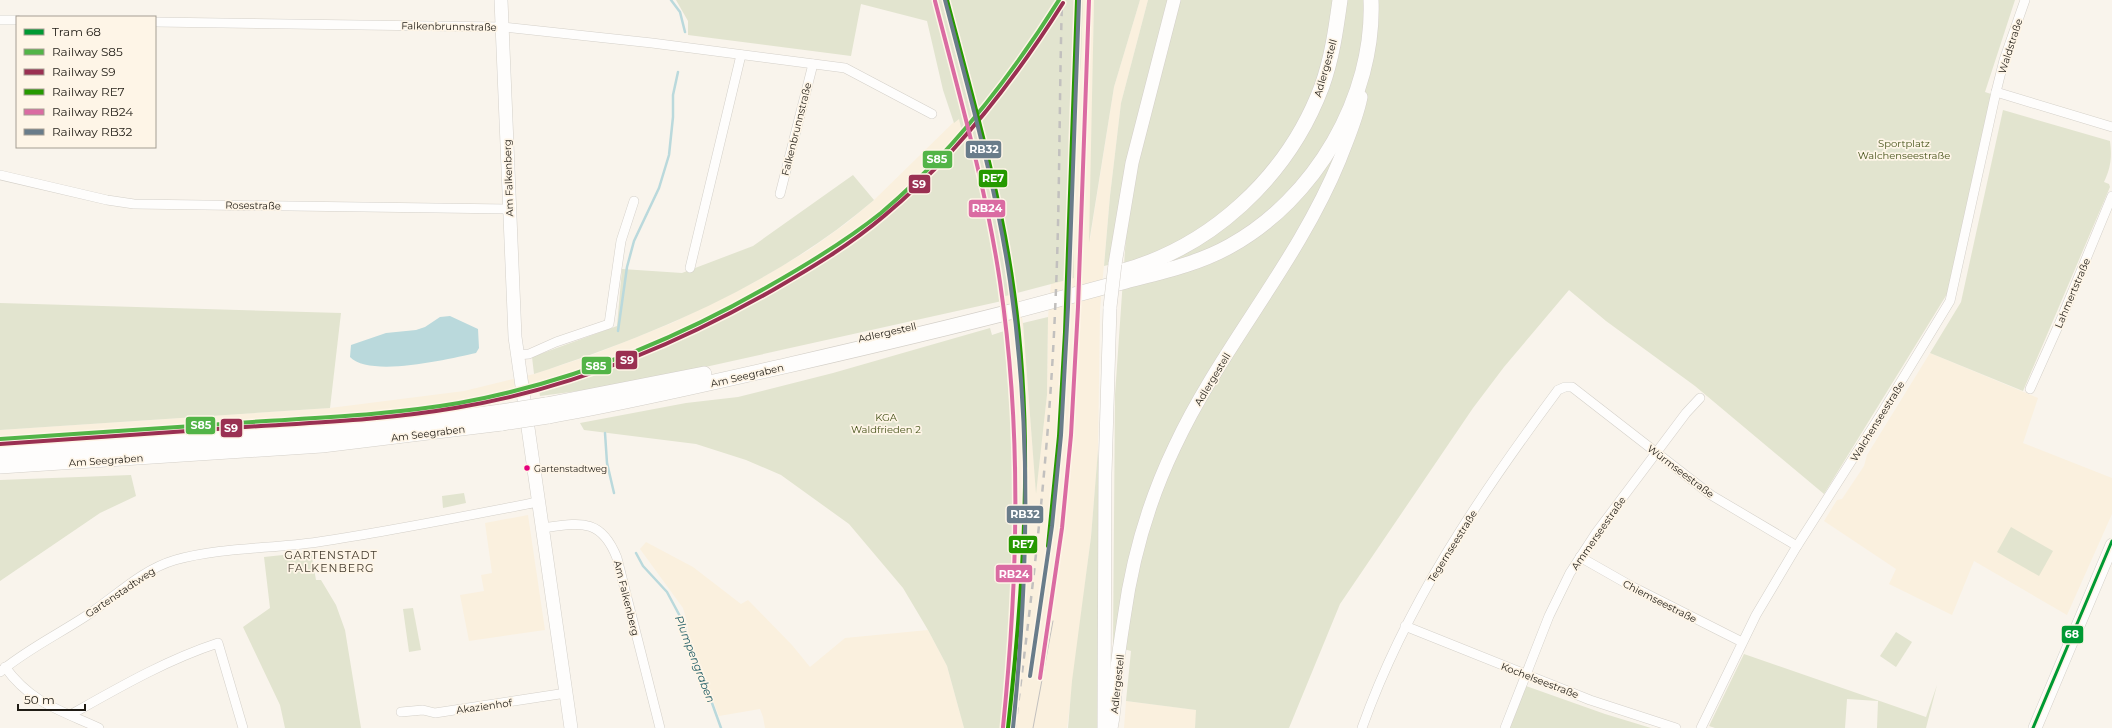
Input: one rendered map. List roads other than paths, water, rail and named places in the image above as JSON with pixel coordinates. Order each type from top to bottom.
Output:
[{"type":"main road","name":"Am Falkenberg","points":[[501,0],[509,209],[517,355],[571,728]]},
{"type":"main road","name":"Adlergestell","points":[[1104,728],[1106,434],[1110,307],[1115,264],[1132,163],[1174,0]]},
{"type":"main road","name":"Adlergestell","points":[[848,346],[1129,270],[1152,262],[1182,248],[1214,227],[1252,195],[1267,179],[1288,151],[1306,122],[1322,85],[1333,49],[1340,0]]},
{"type":"main road","name":"Adlergestell","points":[[1111,728],[1128,594],[1135,559],[1160,480],[1174,447],[1196,405],[1294,250],[1322,199],[1350,134],[1361,99],[1368,49],[1371,0]]},
{"type":"main road","name":"Adlergestell","points":[[848,346],[986,319],[1160,273],[1230,246],[1261,225],[1291,199],[1315,170],[1333,142],[1349,110],[1368,49]]},
{"type":"main road","name":"Am Seegraben","points":[[0,466],[322,445],[547,411],[693,376],[848,346]]},
{"type":"main road","name":"Am Seegraben","points":[[0,453],[240,438],[502,418]]},
{"type":"main road","points":[[2035,728],[2112,545]]},
{"type":"street","name":"Waldstraße","points":[[1996,92],[2004,60],[2025,0]]},
{"type":"street","points":[[0,20],[16,20]]},
{"type":"street","name":"Falkenbrunnstraße","points":[[156,22],[503,27],[652,43],[845,68],[932,114]]},
{"type":"street","points":[[690,268],[741,55]]},
{"type":"street","name":"Falkenbrunnstraße","points":[[780,194],[812,64]]},
{"type":"street","points":[[1996,92],[2112,127]]},
{"type":"street","name":"Walchenseestraße","points":[[1701,728],[1742,642],[1797,546],[1880,416],[1950,300],[1996,92]]},
{"type":"street","name":"Rosestraße","points":[[0,175],[107,200],[134,204],[509,209]]},
{"type":"street","name":"Lahmertstraße","points":[[2030,389],[2060,322],[2112,196]]},
{"type":"street","points":[[517,355],[529,354],[556,342],[609,324],[621,240],[634,201]]},
{"type":"street","name":"Tegernseestraße","points":[[1362,728],[1373,698],[1405,626],[1440,564],[1503,463],[1558,390],[1565,387],[1572,387]]},
{"type":"street","name":"Würmseestraße","points":[[1572,387],[1711,495],[1797,546]]},
{"type":"street","name":"Ammerseestraße","points":[[1505,728],[1550,612],[1580,557],[1700,398]]},
{"type":"street","name":"Gartenstadtweg","points":[[3,670],[15,659],[86,616],[137,578],[155,568],[175,560],[204,554],[318,542],[538,502]]},
{"type":"street","name":"Am Falkenberg","points":[[542,528],[571,524],[589,524],[603,533],[611,543],[617,558],[660,728]]},
{"type":"street","name":"Chiemseestraße","points":[[1580,557],[1631,586],[1742,642]]},
{"type":"street","name":"Kochelseestraße","points":[[1405,626],[1590,700],[1676,728]]},
{"type":"street","points":[[70,715],[132,680],[190,652],[218,643],[243,728]]},
{"type":"street","points":[[3,670],[28,693],[99,728]]},
{"type":"street","name":"Akazienhof","points":[[401,712],[423,710],[435,713],[566,694]]},
{"type":"water","points":[[450,316],[478,329],[479,348],[476,353],[430,362],[392,367],[374,366],[360,363],[350,357],[351,345],[386,333],[416,330],[425,327],[440,317]]},
{"type":"waterway","name":"Plumpengraben","points":[[671,0],[680,12],[685,32]]},
{"type":"waterway","name":"Plumpengraben","points":[[618,331],[627,267],[634,241],[659,188],[669,155],[673,117],[673,95],[678,72]]},
{"type":"waterway","name":"Plumpengraben","points":[[605,433],[607,463],[614,493]]},
{"type":"waterway","name":"Plumpengraben","points":[[636,553],[643,566],[667,592],[682,620],[721,728]]},
{"type":"tram line","name":"68","points":[[2033,728],[2112,541]]},
{"type":"tram line","points":[[1033,728],[1053,621]]},
{"type":"railway","points":[[1015,728],[1040,520],[1049,416],[1058,234],[1062,0]]},
{"type":"rail line","name":"RB32","points":[[945,0],[990,175],[1004,245],[1017,337],[1025,449],[1025,504],[1022,616],[1013,728]]},
{"type":"rail line","name":"RE7","points":[[947,0],[985,145],[1002,218],[1014,292],[1020,346],[1024,401],[1024,510],[1022,565],[1014,674],[1008,728]]},
{"type":"rail line","name":"S85","points":[[0,439],[338,416],[435,407],[459,403],[540,384],[580,372],[658,342],[696,325],[784,278],[840,243],[881,213],[907,190],[956,140],[1000,86],[1059,0]]},
{"type":"rail line","name":"RE7","points":[[1048,546],[1059,436],[1065,332],[1077,0]]},
{"type":"rail line","name":"RB32","points":[[1030,676],[1052,526],[1061,435],[1068,307],[1079,0]]},
{"type":"rail line","name":"RB24","points":[[1040,678],[1062,528],[1071,435],[1078,307],[1089,0]]},
{"type":"rail line","name":"RB24","points":[[935,1],[980,176],[994,246],[1007,338],[1015,449],[1015,504],[1012,616],[1003,727]]},
{"type":"rail line","name":"S9","points":[[0,444],[334,421],[431,412],[497,400],[538,390],[579,378],[658,347],[697,330],[787,282],[844,246],[884,216],[935,168],[982,116],[1004,89],[1063,3]]},
{"type":"place","name":"Gartenstadtweg","points":[[527,468]]},
{"type":"district","name":"GARTENSTADT FALKENBERG","points":[[331,561]]},
{"type":"park label","name":"Sportplatz Walchenseestraße","points":[[1904,148]]},
{"type":"park label","name":"KGA Waldfrieden 2","points":[[886,422]]}]
